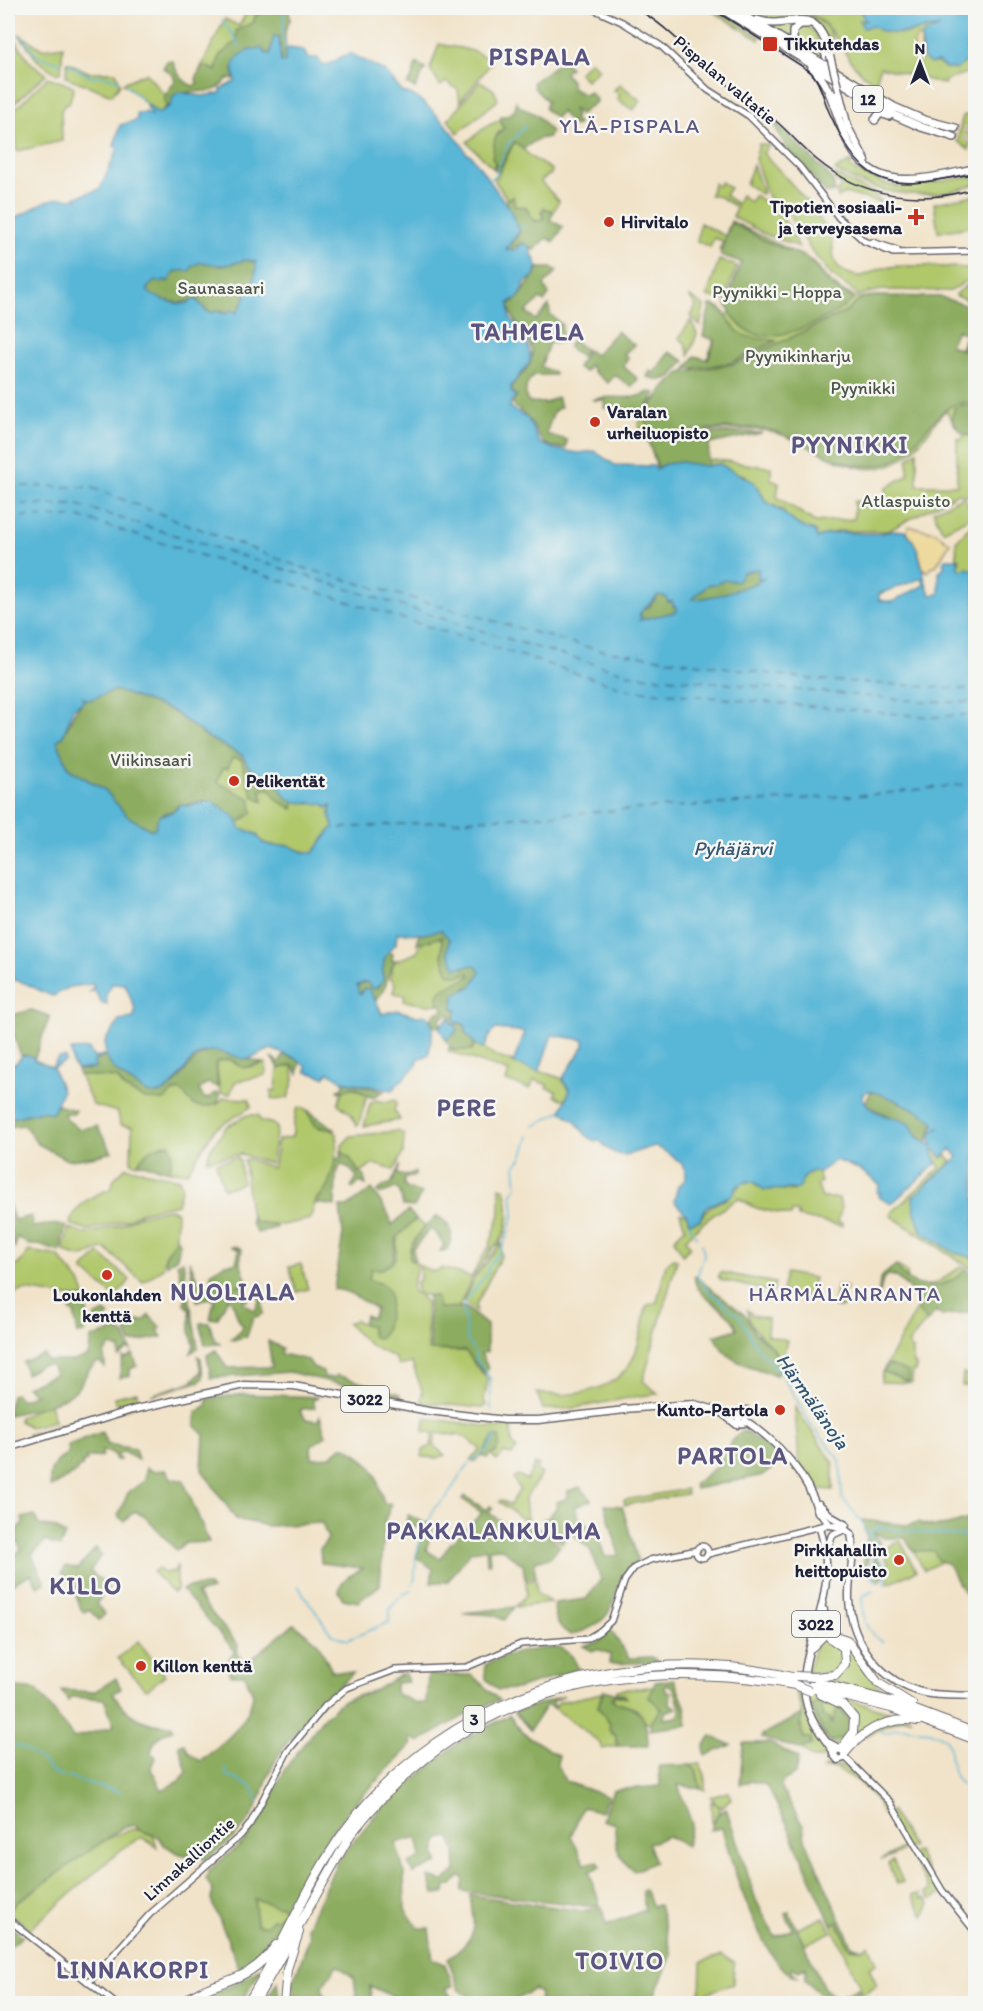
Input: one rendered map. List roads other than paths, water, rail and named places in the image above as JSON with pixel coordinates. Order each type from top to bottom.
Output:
[{"type":"highway","name":"12","points":[[720,8],[896,116],[950,136],[912,128],[883,113],[874,120]]},
{"type":"highway","name":"12","points":[[732,8],[904,112],[955,128]]},
{"type":"highway","points":[[732,8],[767,23],[798,19],[810,21],[821,31],[827,53]]},
{"type":"highway","points":[[818,62],[794,42],[792,34],[794,29],[803,23],[813,27],[827,53]]},
{"type":"highway","points":[[789,49],[823,80],[847,140],[862,162]]},
{"type":"highway","points":[[817,1632],[832,1635],[850,1643],[869,1673],[882,1687],[932,1715]]},
{"type":"highway","points":[[812,1647],[817,1632]]},
{"type":"highway","points":[[811,1684],[835,1675],[846,1661],[842,1646],[817,1632]]},
{"type":"highway","name":"3","points":[[254,2004],[340,1851],[370,1810],[409,1773],[451,1740],[499,1713],[555,1691],[608,1679],[667,1670]]},
{"type":"highway","name":"3","points":[[247,2004],[328,1856],[355,1818],[391,1780],[448,1735],[495,1708],[553,1685],[606,1672],[684,1670],[783,1675],[796,1681]]},
{"type":"highway","name":"3","points":[[684,1670],[796,1681],[880,1698],[932,1715],[975,1734]]},
{"type":"highway","points":[[796,1681],[811,1684],[853,1715],[854,1734],[840,1753]]},
{"type":"highway","name":"3","points":[[811,1684],[891,1708],[975,1740]]},
{"type":"highway","points":[[840,1753],[865,1733],[888,1721],[913,1720],[948,1729]]},
{"type":"highway","points":[[284,2004],[289,1960],[310,1903]]},
{"type":"highway","points":[[181,2004],[192,1996],[232,1982],[252,1971],[271,1952],[294,1919]]},
{"type":"highway","points":[[190,2004],[206,2004]]},
{"type":"main road","name":"Pispalan valtatie","points":[[591,8],[616,18],[661,46],[708,90],[749,116],[800,167],[839,218],[859,235],[884,250],[975,251]]},
{"type":"main road","points":[[827,53],[845,129],[862,162],[881,175],[897,179],[975,167]]},
{"type":"main road","points":[[837,92],[859,152],[866,162],[879,171],[908,176],[975,167]]},
{"type":"main road","name":"3022","points":[[8,1447],[206,1389],[244,1385],[294,1386],[429,1411],[485,1418],[538,1418],[676,1405],[701,1405],[732,1413],[786,1457]]},
{"type":"main road","name":"3022","points":[[676,1405],[723,1414],[758,1428],[775,1442],[786,1457],[818,1510],[825,1528],[830,1584],[805,1672]]},
{"type":"main road","points":[[808,1490],[826,1512],[854,1531],[856,1540],[852,1553]]},
{"type":"main road","points":[[708,1552],[701,1547],[697,1552],[703,1558],[708,1552],[757,1540],[825,1528],[846,1529],[852,1536],[850,1611],[858,1636],[871,1659],[892,1678],[917,1690],[975,1696]]},
{"type":"main road","name":"3022","points":[[817,1632],[827,1575],[825,1528]]},
{"type":"main road","points":[[828,1547],[832,1535],[846,1529]]},
{"type":"main road","name":"Linnakalliontie","points":[[88,1983],[150,1914],[243,1833],[288,1751],[311,1722],[341,1692],[358,1682],[391,1671],[411,1668],[459,1668],[514,1646],[587,1639],[611,1620],[626,1578],[634,1568],[646,1563],[697,1552]]},
{"type":"main road","points":[[824,1610],[823,1624],[832,1635]]},
{"type":"main road","name":"3022","points":[[812,1647],[805,1672],[806,1702],[822,1736],[840,1753]]},
{"type":"main road","points":[[840,1753],[890,1802],[942,1890],[975,1933]]},
{"type":"main road","points":[[8,1919],[116,2004]]},
{"type":"water","points":[[858,8],[975,8],[975,50],[967,48],[970,58],[957,69],[945,68],[938,62],[930,64],[923,58],[921,36],[940,27],[897,33],[872,26],[863,28],[859,20],[866,21]]},
{"type":"water","name":"Pyhäjärvi","points":[[274,36],[279,37],[281,62],[285,61],[285,50],[289,48],[303,50],[308,58],[318,58],[322,65],[330,64],[344,55],[352,54],[386,72],[403,93],[418,99],[448,127],[510,209],[519,232],[506,249],[515,250],[524,243],[529,247],[538,267],[533,277],[525,282],[519,297],[509,303],[510,318],[525,335],[530,354],[530,362],[511,386],[511,392],[516,396],[511,401],[510,407],[528,419],[540,443],[554,449],[579,453],[594,451],[615,465],[653,466],[656,469],[665,464],[681,462],[705,466],[720,464],[754,482],[766,502],[779,509],[794,522],[815,531],[817,538],[842,532],[873,534],[896,530],[905,531],[916,546],[931,595],[939,594],[939,572],[945,566],[943,563],[945,559],[958,559],[958,567],[961,570],[967,568],[972,570],[975,567],[975,1258],[955,1253],[922,1232],[914,1209],[913,1197],[958,1157],[951,1149],[942,1158],[934,1149],[932,1150],[937,1163],[891,1204],[878,1196],[881,1193],[877,1192],[880,1185],[860,1170],[836,1160],[818,1173],[813,1171],[806,1175],[799,1189],[764,1190],[754,1182],[748,1181],[735,1187],[734,1194],[706,1207],[700,1220],[689,1223],[687,1215],[674,1201],[678,1186],[686,1179],[684,1167],[677,1159],[656,1146],[626,1155],[614,1153],[599,1140],[594,1141],[586,1135],[575,1121],[561,1111],[570,1090],[563,1081],[564,1076],[584,1046],[584,1040],[552,1035],[539,1072],[513,1063],[525,1032],[496,1029],[490,1034],[484,1049],[475,1044],[466,1033],[466,1026],[454,1021],[457,1009],[453,1008],[454,995],[472,986],[480,972],[475,965],[456,968],[448,952],[449,939],[441,930],[424,934],[397,933],[396,944],[388,952],[384,961],[383,981],[376,988],[371,988],[367,982],[357,985],[361,994],[364,988],[370,990],[382,1014],[397,1010],[417,1016],[427,1015],[432,1025],[429,1055],[418,1059],[417,1065],[392,1090],[342,1081],[329,1072],[324,1077],[306,1072],[306,1066],[297,1059],[271,1049],[247,1060],[223,1053],[204,1052],[193,1059],[166,1091],[151,1094],[120,1074],[113,1068],[106,1056],[94,1061],[95,1068],[77,1070],[72,1063],[71,1050],[89,1049],[94,1058],[106,1054],[106,1039],[119,1020],[134,1018],[135,1009],[125,984],[112,984],[106,995],[107,1004],[102,1003],[94,990],[89,992],[94,987],[92,984],[70,987],[53,996],[20,981],[8,979],[8,220],[54,199],[72,199],[76,196],[77,199],[79,196],[100,189],[118,148],[114,146],[120,125],[137,120],[137,114],[145,112],[151,115],[146,104],[158,113],[170,106],[173,97],[179,92],[202,96],[221,93],[221,89],[236,81],[234,67],[238,57],[248,51],[261,48],[265,53],[270,54]],"holes":[[[245,260],[256,261],[254,279],[246,288],[245,299],[237,313],[232,310],[226,314],[216,311],[207,312],[196,299],[183,304],[161,299],[148,292],[148,287],[155,281],[168,282],[175,271],[189,271],[197,264],[222,265]],[[758,569],[758,578],[764,578],[751,585],[730,592],[692,599],[708,585],[724,580],[738,581],[743,572]],[[922,578],[924,585],[892,602],[879,600],[879,594]],[[658,595],[666,597],[668,602],[672,601],[676,612],[639,620],[642,617],[639,615],[641,612]],[[115,690],[171,710],[209,738],[242,755],[249,767],[275,781],[286,797],[294,802],[324,804],[327,808],[331,805],[330,814],[333,827],[313,853],[303,852],[288,845],[274,846],[263,843],[256,834],[241,829],[235,817],[211,801],[187,806],[181,804],[159,817],[155,828],[151,830],[127,816],[105,790],[69,769],[57,741],[63,736],[73,709],[84,701],[82,697],[89,700]],[[868,1091],[913,1108],[930,1119],[934,1123],[933,1127],[940,1128],[933,1130],[930,1139],[932,1146],[917,1137],[910,1124],[870,1107],[862,1095]]]},
{"type":"water","name":"Pyhäjärvi","points":[[450,1017],[451,1024],[457,1024],[455,1026],[457,1031],[446,1040],[439,1027]]},
{"type":"water","points":[[23,1055],[32,1056],[34,1060],[52,1067],[58,1058],[65,1057],[66,1061],[53,1068],[62,1091],[53,1113],[41,1111],[8,1119],[8,1063],[15,1064]]},
{"type":"waterway","points":[[283,32],[284,8]]},
{"type":"waterway","points":[[222,20],[237,40]]},
{"type":"waterway","points":[[283,34],[286,49]]},
{"type":"waterway","points":[[8,35],[13,35]]},
{"type":"waterway","points":[[21,35],[37,56],[61,63]]},
{"type":"waterway","points":[[237,41],[239,48]]},
{"type":"waterway","points":[[68,64],[91,77],[105,76],[119,81]]},
{"type":"waterway","points":[[126,85],[146,104]]},
{"type":"waterway","points":[[515,137],[525,127]]},
{"type":"waterway","points":[[489,180],[496,175],[506,148],[512,140]]},
{"type":"waterway","points":[[519,227],[525,227]]},
{"type":"waterway","points":[[534,1126],[561,1111]]},
{"type":"waterway","points":[[510,1227],[514,1213],[512,1193],[517,1187],[515,1166],[522,1158],[529,1136]]},
{"type":"waterway","name":"Härmälänoja","points":[[689,1223],[692,1230]]},
{"type":"waterway","points":[[464,1304],[501,1251],[509,1230]]},
{"type":"waterway","name":"Härmälänoja","points":[[702,1244],[704,1255],[697,1277],[710,1292],[739,1316],[756,1346],[783,1377],[811,1424],[840,1460],[842,1498],[863,1523],[864,1531],[879,1547],[875,1553],[885,1567],[885,1584]]},
{"type":"waterway","points":[[463,1306],[467,1339],[473,1350]]},
{"type":"waterway","points":[[475,1352],[476,1359],[490,1378],[491,1410]]},
{"type":"waterway","points":[[472,1462],[487,1449],[496,1436]]},
{"type":"waterway","points":[[462,1473],[469,1464]]},
{"type":"waterway","points":[[428,1524],[435,1507],[446,1498],[460,1476]]},
{"type":"waterway","points":[[869,1533],[879,1527],[904,1531]]},
{"type":"waterway","points":[[412,1585],[415,1579],[416,1555],[425,1529]]},
{"type":"waterway","points":[[906,1531],[976,1537]]},
{"type":"waterway","points":[[875,1553],[871,1557],[869,1574],[876,1583]]},
{"type":"waterway","points":[[298,1586],[331,1634],[347,1640],[389,1622],[390,1609],[400,1597]]},
{"type":"waterway","points":[[403,1595],[412,1590]]},
{"type":"waterway","points":[[874,1590],[862,1597],[864,1618],[868,1629],[883,1642]]},
{"type":"waterway","points":[[880,1730],[884,1733],[895,1728],[908,1728],[944,1738],[949,1747],[955,1776],[962,1785]]},
{"type":"waterway","points":[[8,1743],[21,1747],[42,1761],[53,1773],[120,1792]]},
{"type":"waterway","points":[[226,1767],[226,1775],[252,1787],[259,1801]]},
{"type":"waterway","points":[[964,1791],[965,1797],[976,1810]]},
{"type":"tunnel","points":[[955,128],[976,130]]},
{"type":"tunnel","points":[[954,137],[976,140]]},
{"type":"tram line","points":[[711,8],[811,72],[818,82],[830,114],[844,141],[857,160],[871,173],[887,180],[904,183],[925,182],[976,173]]},
{"type":"railway","points":[[635,8],[657,22],[715,75],[770,116],[806,151],[834,173],[853,183],[892,195],[934,196],[976,188]]},
{"type":"place","name":"Tikkutehdas","points":[[770,44]]},
{"type":"place","name":"Tipotien sosiaali- ja terveysasema","points":[[916,217]]},
{"type":"place","name":"Hirvitalo","points":[[609,222]]},
{"type":"place","name":"Varalan urheiluopisto","points":[[595,422]]},
{"type":"place","name":"Pelikentät","points":[[234,781]]},
{"type":"place","name":"Loukonlahden kenttä","points":[[107,1275]]},
{"type":"place","name":"Kunto-Partola","points":[[780,1410]]},
{"type":"place","name":"Pirkkahallin heittopuisto","points":[[899,1560]]},
{"type":"place","name":"Killon kenttä","points":[[141,1666]]},
{"type":"district","name":"PISPALA","points":[[540,56]]},
{"type":"district","name":"YLÄ-PISPALA","points":[[630,125]]},
{"type":"district","name":"TAHMELA","points":[[528,331]]},
{"type":"district","name":"PYYNIKKI","points":[[850,444]]},
{"type":"district","name":"PERE","points":[[467,1107]]},
{"type":"district","name":"NUOLIALA","points":[[233,1291]]},
{"type":"district","name":"HÄRMÄLÄNRANTA","points":[[845,1293]]},
{"type":"district","name":"PARTOLA","points":[[733,1455]]},
{"type":"district","name":"PAKKALANKULMA","points":[[494,1530]]},
{"type":"district","name":"KILLO","points":[[86,1585]]},
{"type":"district","name":"TOIVIO","points":[[620,1960]]},
{"type":"district","name":"LINNAKORPI","points":[[133,1969]]},
{"type":"park label","name":"Saunasaari","points":[[221,288]]},
{"type":"park label","name":"Pyynikki - Hoppa","points":[[777,292]]},
{"type":"park label","name":"Pyynikinharju","points":[[798,356]]},
{"type":"park label","name":"Pyynikki","points":[[863,388]]},
{"type":"park label","name":"Atlaspuisto","points":[[906,501]]},
{"type":"park label","name":"Viikinsaari","points":[[151,760]]}]
